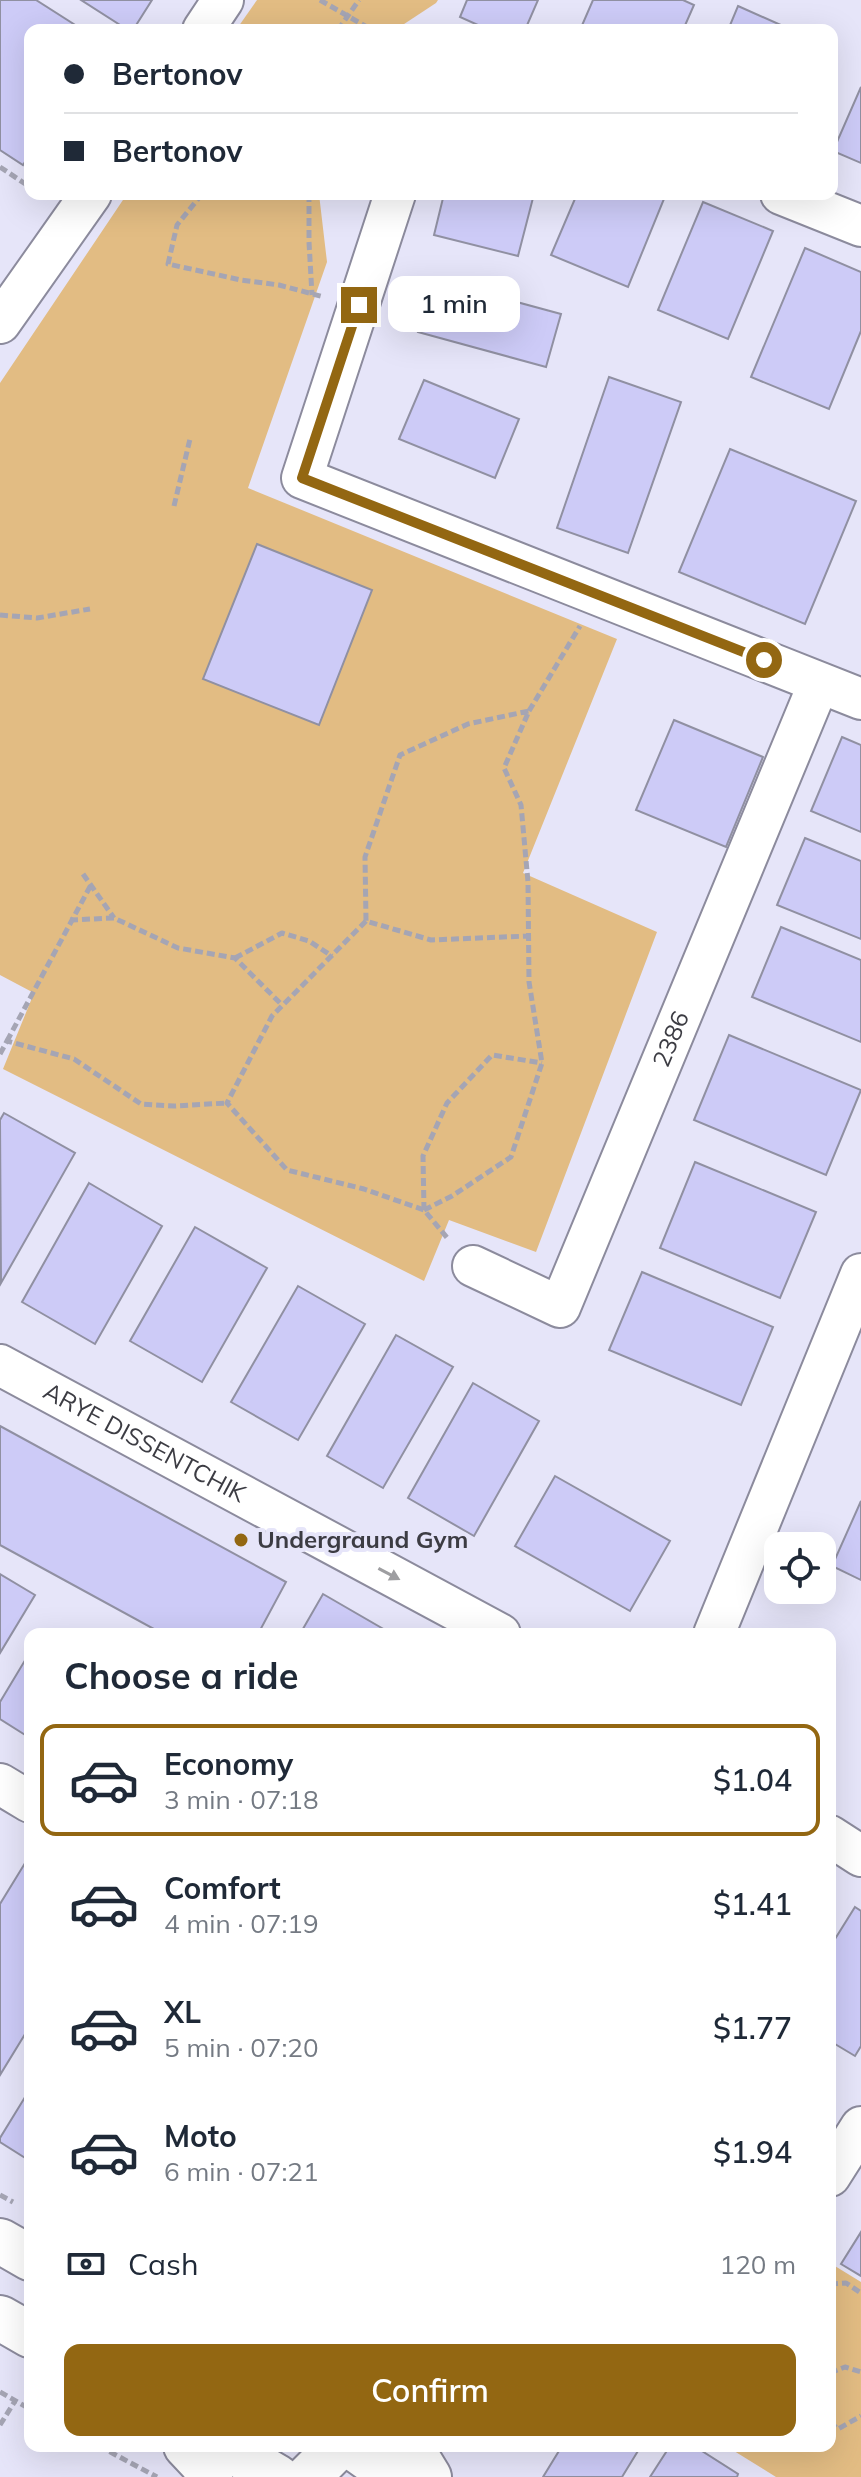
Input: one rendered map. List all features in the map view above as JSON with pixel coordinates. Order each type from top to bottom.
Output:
[{"type":"main road","points":[[0,2241],[24,2255]]},
{"type":"main road","points":[[0,2318],[24,2332]]},
{"type":"main road","points":[[192,2452],[210,2477]]},
{"type":"main road","points":[[234,2452],[277,2477]]},
{"type":"main road","points":[[308,2477],[335,2452]]},
{"type":"main road","points":[[338,2477],[340,2452]]},
{"type":"main road","points":[[360,2452],[395,2477]]},
{"type":"main road","points":[[414,2452],[429,2477]]},
{"type":"street","points":[[207,24],[223,0]]},
{"type":"street","points":[[0,323],[87,200]]},
{"type":"street","points":[[393,200],[302,478],[861,699]]},
{"type":"street","points":[[796,200],[861,226]]},
{"type":"street","name":"2386","points":[[461,1253],[560,1307],[819,683]]},
{"type":"street","points":[[717,1628],[858,1292]]},
{"type":"street","name":"ARYE DISSENTCHIK","points":[[0,1365],[481,1628]]},
{"type":"street","points":[[0,1784],[24,1798]]},
{"type":"street","points":[[836,1840],[861,1856]]},
{"type":"street","points":[[836,2167],[861,2127]]},
{"type":"path","points":[[320,0],[361,24]]},
{"type":"path","points":[[343,24],[359,0]]},
{"type":"path","points":[[0,167],[24,183]]},
{"type":"path","points":[[197,200],[177,225],[168,264],[279,285],[359,305]]},
{"type":"path","points":[[309,200],[312,295]]},
{"type":"path","points":[[174,506],[190,439]]},
{"type":"path","points":[[424,1210],[452,1196],[511,1157],[542,1063],[529,982],[528,882],[521,805],[504,768],[529,711],[599,594]]},
{"type":"path","points":[[0,615],[37,618],[90,609]]},
{"type":"path","points":[[227,1103],[272,1016],[366,921],[365,857],[400,755],[468,724],[529,711]]},
{"type":"path","points":[[83,874],[114,918]]},
{"type":"path","points":[[0,1054],[92,883]]},
{"type":"path","points":[[70,920],[114,918],[178,948],[235,958],[283,1005]]},
{"type":"path","points":[[366,921],[431,940],[528,936]]},
{"type":"path","points":[[235,958],[282,933],[309,941],[332,956]]},
{"type":"path","points":[[7,1041],[74,1059],[141,1104],[227,1103]]},
{"type":"path","points":[[424,1210],[423,1156],[447,1103],[492,1055],[542,1063]]},
{"type":"path","points":[[227,1103],[287,1170],[364,1189],[424,1210],[461,1253]]},
{"type":"path","points":[[836,2284],[846,2283],[861,2293]]},
{"type":"path","points":[[836,2371],[845,2367],[861,2372]]},
{"type":"path","points":[[0,2392],[24,2406]]},
{"type":"path","points":[[0,2425],[15,2401]]},
{"type":"path","points":[[836,2427],[838,2429],[861,2416]]},
{"type":"path","points":[[110,2452],[157,2477]]},
{"type":"shaded area","points":[[257,0],[438,0],[404,24],[240,24]]},
{"type":"shaded area","points":[[123,200],[320,200],[327,262],[248,488],[617,639],[523,873],[657,932],[536,1252],[449,1220],[424,1281],[3,1069],[34,993],[0,975],[0,383]]},
{"type":"shaded area","points":[[836,2267],[861,2282],[861,2477],[776,2477],[736,2452],[836,2452]]},
{"type":"building","points":[[0,0],[36,0],[74,24],[24,24],[24,163],[0,150]]},
{"type":"building","points":[[81,0],[152,0],[137,24],[119,24]]},
{"type":"building","points":[[467,0],[538,0],[528,24],[476,24],[460,17]]},
{"type":"building","points":[[593,0],[683,0],[694,5],[686,24],[583,24]]},
{"type":"building","points":[[738,6],[778,24],[730,24]]},
{"type":"building","points":[[861,87],[861,163],[838,153],[838,140]]},
{"type":"building","points":[[443,200],[532,200],[518,256],[434,235]]},
{"type":"building","points":[[574,200],[664,200],[628,287],[551,255]]},
{"type":"building","points":[[703,202],[773,231],[728,339],[658,310]]},
{"type":"building","points":[[805,248],[861,272],[861,331],[829,409],[751,377]]},
{"type":"building","points":[[432,279],[561,314],[546,367],[418,332]]},
{"type":"building","points":[[609,377],[681,402],[628,553],[557,528]]},
{"type":"building","points":[[424,380],[519,419],[495,478],[399,439]]},
{"type":"building","points":[[730,449],[856,501],[805,624],[679,572]]},
{"type":"building","points":[[257,544],[372,590],[319,725],[203,679]]},
{"type":"building","points":[[674,720],[763,757],[726,847],[636,810]]},
{"type":"building","points":[[842,737],[861,745],[861,832],[811,811]]},
{"type":"building","points":[[805,838],[861,861],[861,939],[777,905]]},
{"type":"building","points":[[781,927],[861,960],[861,1042],[752,997]]},
{"type":"building","points":[[729,1035],[861,1090],[826,1175],[694,1120]]},
{"type":"building","points":[[4,1113],[75,1153],[1,1283],[0,1120]]},
{"type":"building","points":[[695,1162],[816,1212],[780,1298],[660,1248]]},
{"type":"building","points":[[89,1183],[162,1226],[95,1344],[22,1302]]},
{"type":"building","points":[[195,1227],[267,1268],[202,1382],[130,1341]]},
{"type":"building","points":[[642,1272],[773,1327],[741,1405],[609,1350]]},
{"type":"building","points":[[298,1286],[365,1324],[298,1440],[231,1402]]},
{"type":"building","points":[[396,1335],[453,1367],[383,1488],[327,1456]]},
{"type":"building","points":[[473,1383],[539,1421],[474,1536],[408,1498]]},
{"type":"building","points":[[0,1426],[286,1582],[261,1628],[152,1628],[0,1545]]},
{"type":"building","points":[[555,1476],[670,1541],[630,1611],[515,1546]]},
{"type":"building","points":[[861,1501],[861,1580],[836,1568],[836,1557]]},
{"type":"building","points":[[0,1574],[35,1595],[0,1653]]},
{"type":"building","points":[[323,1594],[382,1628],[303,1628]]},
{"type":"building","points":[[24,1662],[24,1734],[0,1719],[0,1702]]},
{"type":"building","points":[[24,1865],[24,2036],[0,2075],[0,1904]]},
{"type":"building","points":[[855,1907],[861,1911],[861,2046],[855,2056],[836,2045],[836,1937]]},
{"type":"building","points":[[24,2099],[24,2157],[0,2142]]},
{"type":"building","points":[[861,2232],[861,2276],[841,2264]]},
{"type":"building","points":[[558,2452],[637,2452],[622,2477],[543,2477]]},
{"type":"building","points":[[666,2452],[703,2452],[738,2474],[737,2477],[650,2477]]},
{"type":"place","name":"Undergraund Gym","points":[[241,1540]]},
{"type":"route","points":[[359,305],[302,478],[764,660]]}]
